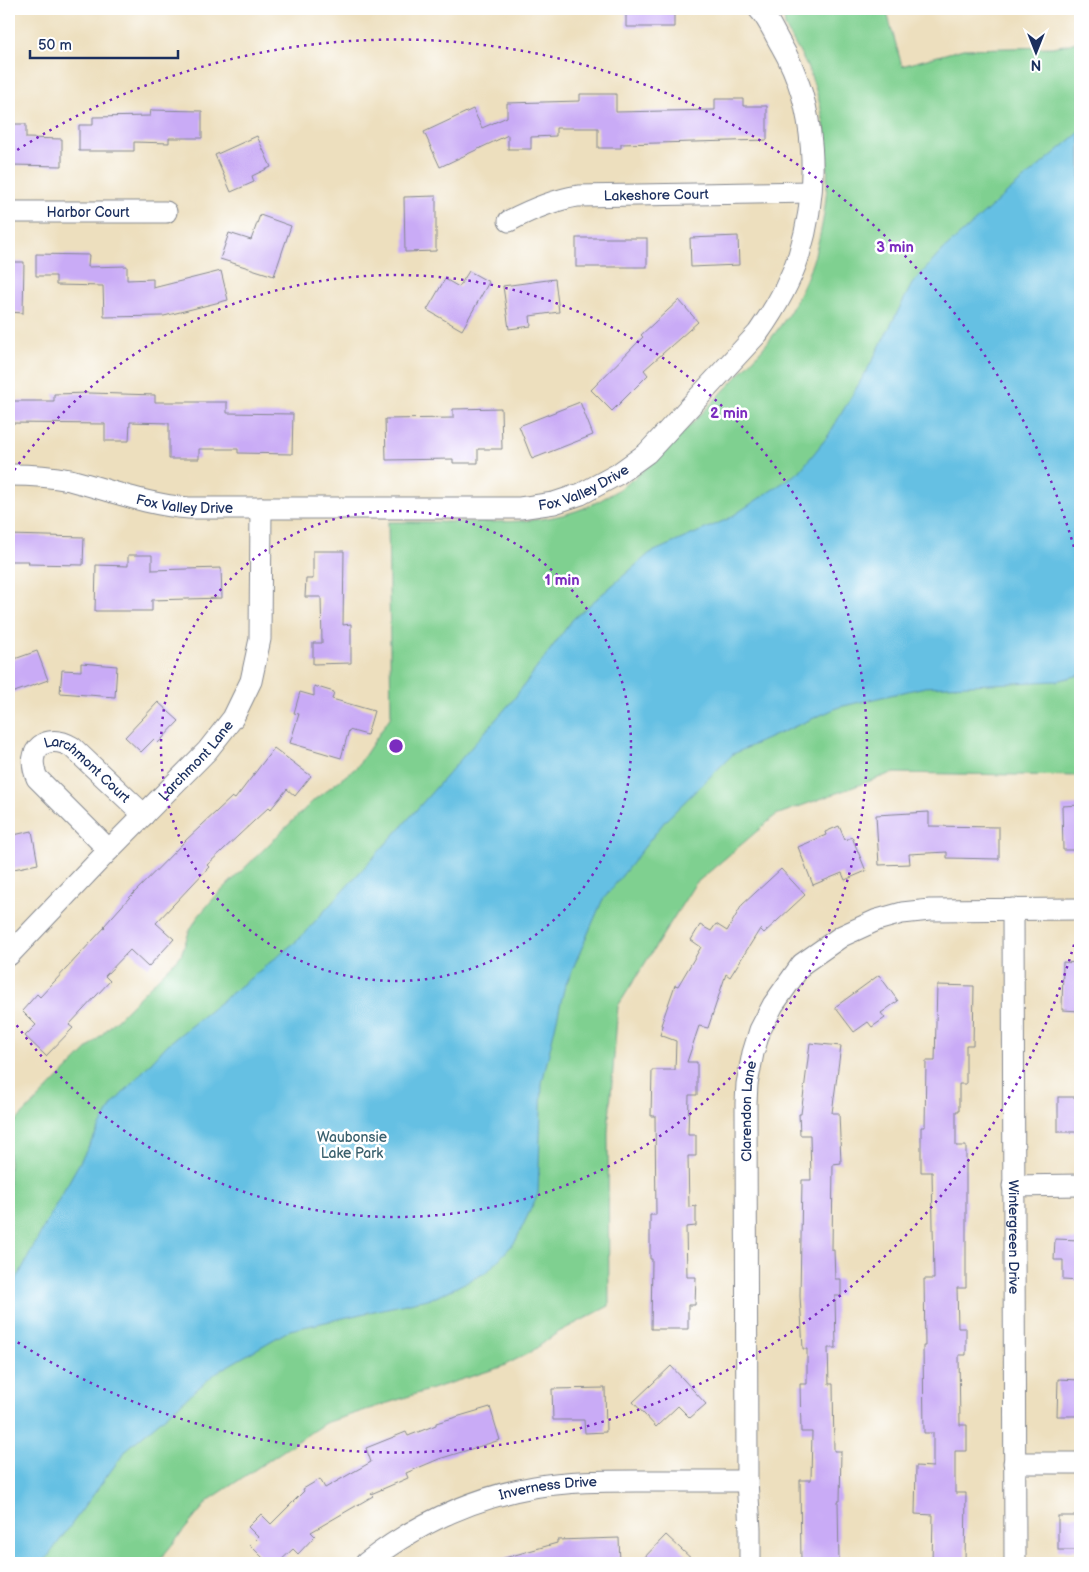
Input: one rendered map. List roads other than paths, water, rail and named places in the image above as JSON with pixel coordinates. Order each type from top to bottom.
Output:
[{"type":"street","name":"Fox Valley Drive","points":[[9,475],[44,476],[69,480],[171,507],[520,508],[554,503],[594,488],[618,474],[647,453],[758,333],[773,311],[798,257],[806,229],[810,192],[812,151],[807,113],[800,86],[785,52],[762,10]]},
{"type":"street","name":"Lakeshore Court","points":[[509,221],[537,206],[559,198],[578,196],[810,192]]},
{"type":"street","name":"Harbor Court","points":[[9,212],[166,212]]},
{"type":"street","name":"Larchmont Lane","points":[[9,955],[109,850],[207,752],[226,729],[242,703],[251,681],[260,640],[261,508]]},
{"type":"street","name":"Larchmont Court","points":[[109,850],[37,778],[32,758],[38,749],[48,741],[62,741],[72,747],[144,815]]},
{"type":"street","name":"Wintergreen Drive","points":[[1013,909],[1015,1563]]},
{"type":"street","name":"Clarendon Lane","points":[[750,1563],[747,1481],[746,1103],[752,1053],[760,1030],[773,1005],[802,964],[842,936],[877,920],[902,913],[930,910],[1080,909]]},
{"type":"street","points":[[1013,1186],[1080,1185]]},
{"type":"street","points":[[1014,1463],[1080,1463]]},
{"type":"street","name":"Inverness Drive","points":[[366,1563],[387,1547],[441,1516],[477,1502],[535,1487],[596,1482],[747,1481]]},
{"type":"water","points":[[1080,132],[1080,675],[1056,681],[925,687],[839,707],[733,754],[665,821],[602,901],[564,989],[542,1083],[538,1194],[515,1242],[487,1272],[436,1297],[290,1330],[217,1372],[127,1449],[43,1563],[9,1563],[9,1291],[112,1105],[167,1045],[298,940],[513,700],[573,619],[650,553],[728,519],[799,472],[828,436],[870,365],[912,284],[941,252],[1001,198]]},
{"type":"park label","name":"Waubonsie Lake Park","points":[[352,1146]]}]
